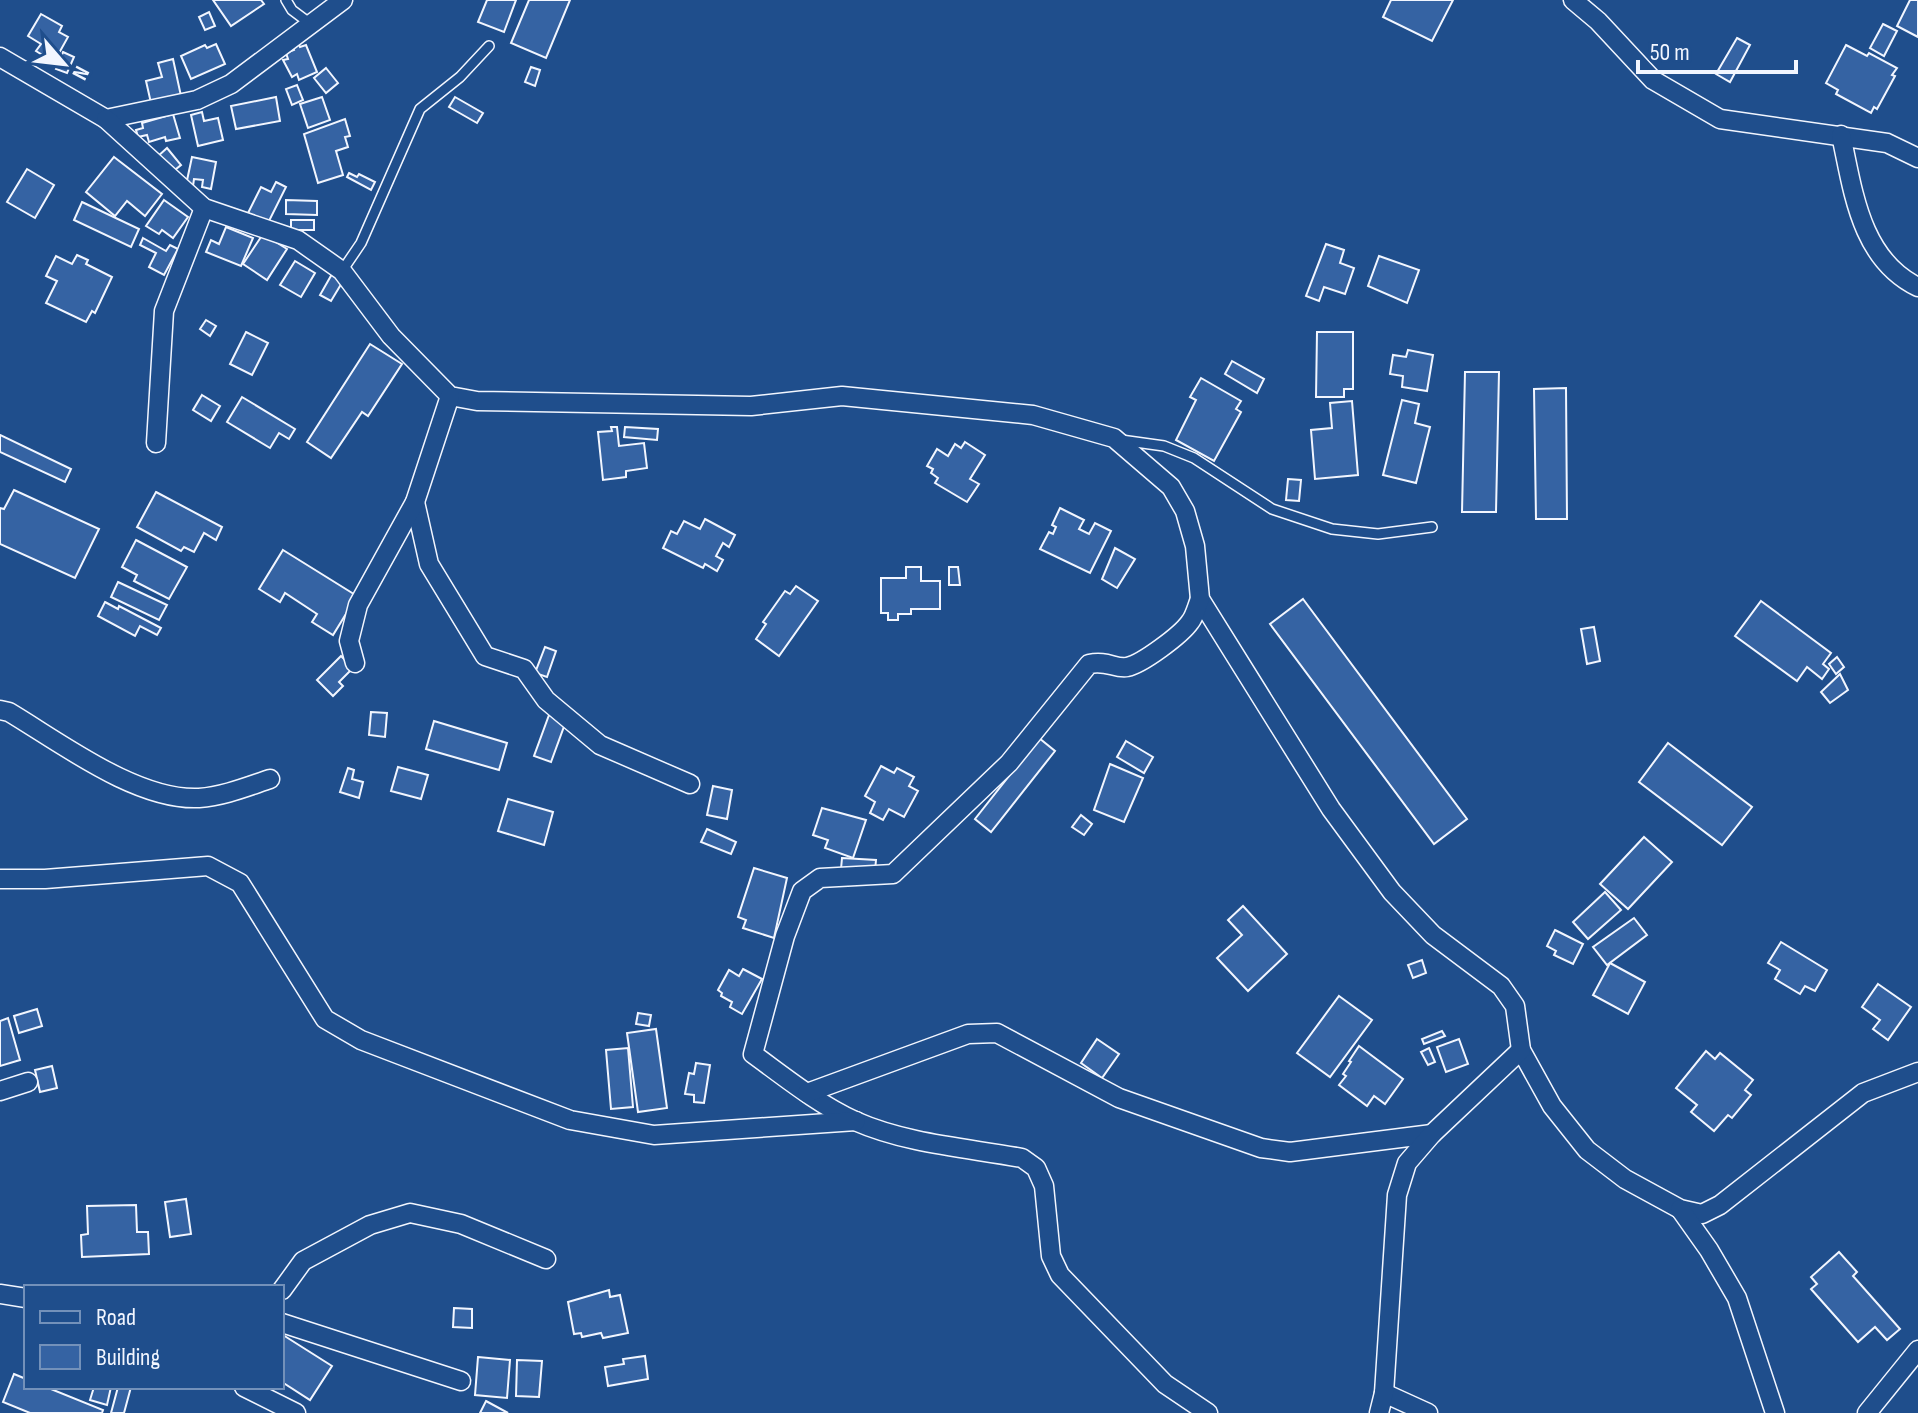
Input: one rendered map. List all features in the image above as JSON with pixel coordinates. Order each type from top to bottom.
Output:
[{"type":"street","points":[[106,119],[197,100],[231,84],[343,0]]},
{"type":"street","points":[[1573,0],[1598,21],[1653,80],[1720,119],[1887,143],[1918,158]]},
{"type":"street","points":[[0,57],[106,119],[204,208],[298,240],[342,271],[391,336],[450,396],[477,401],[751,406],[842,396],[1033,415],[1114,438],[1171,487],[1185,511],[1195,546],[1200,599],[1192,620],[1179,635],[1135,664],[1124,668],[1102,661],[1089,664],[1009,763],[893,874],[820,878],[802,891],[785,936],[753,1054],[807,1093],[856,1121],[909,1138],[1022,1158],[1036,1168],[1044,1186],[1051,1256],[1060,1275],[1165,1384],[1208,1413]]},
{"type":"street","points":[[1841,135],[1857,209],[1866,233],[1888,265],[1918,287]]},
{"type":"street","points":[[156,443],[164,311],[204,208]]},
{"type":"street","points":[[355,663],[349,641],[358,605],[415,502],[450,396]]},
{"type":"street","points":[[415,502],[429,564],[485,656],[524,669],[546,700],[600,745],[690,784]]},
{"type":"street","points":[[1200,599],[1331,809],[1392,892],[1433,935],[1501,986],[1515,1006],[1521,1050],[1552,1106],[1587,1150],[1625,1179],[1680,1209],[1702,1214],[1720,1205],[1863,1093],[1918,1072]]},
{"type":"street","points":[[0,710],[9,712],[130,784],[159,793],[195,798],[218,795],[270,779]]},
{"type":"street","points":[[0,879],[45,879],[208,866],[240,883],[325,1019],[361,1040],[570,1120],[654,1135],[856,1121]]},
{"type":"street","points":[[807,1093],[968,1034],[997,1033],[1119,1098],[1261,1148],[1290,1152],[1432,1134]]},
{"type":"street","points":[[1379,1413],[1384,1393],[1397,1195],[1407,1163],[1432,1134],[1521,1050]]},
{"type":"street","points":[[0,1091],[28,1082]]},
{"type":"street","points":[[1680,1209],[1737,1298],[1775,1413]]},
{"type":"street","points":[[284,1287],[303,1261],[370,1225],[410,1213],[461,1224],[546,1259]]},
{"type":"street","points":[[0,1294],[24,1298]]},
{"type":"street","points":[[284,1324],[461,1381]]},
{"type":"street","points":[[1867,1413],[1918,1350]]},
{"type":"street","points":[[248,1389],[296,1413]]},
{"type":"street","points":[[1384,1393],[1428,1413]]},
{"type":"lane","points":[[286,0],[292,10],[312,25]]},
{"type":"lane","points":[[342,271],[361,243],[420,109],[460,77],[489,46]]},
{"type":"lane","points":[[1114,438],[1164,446],[1194,458],[1272,509],[1332,529],[1378,534],[1432,527]]},
{"type":"building","points":[[213,0],[261,0],[264,4],[231,26]]},
{"type":"building","points":[[487,0],[516,0],[504,32],[478,22]]},
{"type":"building","points":[[529,0],[570,0],[546,58],[511,43]]},
{"type":"building","points":[[1391,0],[1453,0],[1432,41],[1383,17]]},
{"type":"building","points":[[1910,0],[1918,0],[1918,37],[1897,26]]},
{"type":"building","points":[[209,12],[215,26],[205,30],[199,17]]},
{"type":"building","points":[[41,14],[62,26],[59,32],[68,37],[54,62],[36,51],[41,44],[28,36]]},
{"type":"building","points":[[1883,24],[1897,31],[1884,56],[1870,48]]},
{"type":"building","points":[[1737,38],[1750,45],[1730,82],[1716,74]]},
{"type":"building","points":[[298,42],[300,47],[306,45],[317,72],[299,80],[297,74],[292,77],[283,60],[288,59],[286,53],[294,50],[292,44]]},
{"type":"building","points":[[216,44],[225,64],[191,79],[181,56],[205,45],[207,48]]},
{"type":"building","points":[[1846,45],[1897,68],[1877,109],[1874,107],[1871,113],[1836,94],[1838,90],[1826,83]]},
{"type":"building","points":[[63,52],[74,57],[67,73],[56,69]]},
{"type":"building","points":[[173,59],[181,96],[151,103],[146,81],[162,77],[158,63]]},
{"type":"building","points":[[531,67],[540,70],[535,86],[525,82]]},
{"type":"building","points":[[326,68],[338,83],[326,93],[314,78]]},
{"type":"building","points":[[297,85],[303,100],[292,105],[286,89]]},
{"type":"building","points":[[276,97],[280,121],[236,129],[231,106]]},
{"type":"building","points":[[322,97],[330,120],[308,128],[300,104]]},
{"type":"building","points":[[455,97],[483,113],[477,123],[449,107]]},
{"type":"building","points":[[202,112],[204,121],[218,118],[223,140],[198,146],[191,115]]},
{"type":"building","points":[[173,114],[180,138],[166,141],[165,137],[149,142],[147,135],[138,137],[136,130],[143,128],[142,123]]},
{"type":"building","points":[[345,119],[350,136],[345,137],[348,147],[336,151],[343,175],[318,183],[304,134]]},
{"type":"building","points":[[167,148],[181,165],[171,173],[157,157]]},
{"type":"building","points":[[114,157],[162,194],[145,216],[127,201],[115,216],[86,192]]},
{"type":"building","points":[[192,157],[216,162],[211,189],[202,187],[203,180],[194,179],[193,186],[186,185]]},
{"type":"building","points":[[27,169],[54,185],[35,218],[7,202]]},
{"type":"building","points":[[349,173],[375,182],[371,190],[347,177]]},
{"type":"building","points":[[276,182],[286,187],[268,223],[248,213],[261,187],[271,192]]},
{"type":"building","points":[[164,200],[188,217],[173,238],[162,230],[159,234],[146,226]]},
{"type":"building","points":[[286,200],[317,201],[317,215],[286,214]]},
{"type":"building","points":[[82,202],[139,229],[131,247],[74,220]]},
{"type":"building","points":[[291,220],[314,220],[314,230],[291,230]]},
{"type":"building","points":[[226,227],[253,238],[241,266],[206,252],[211,240],[219,244]]},
{"type":"building","points":[[263,234],[287,249],[267,280],[243,264]]},
{"type":"building","points":[[143,238],[166,251],[170,245],[178,249],[164,275],[149,267],[156,253],[140,245]]},
{"type":"building","points":[[1326,244],[1344,250],[1340,263],[1354,268],[1345,294],[1324,287],[1319,301],[1306,296]]},
{"type":"building","points":[[77,255],[88,260],[86,264],[112,277],[95,313],[92,311],[86,322],[46,303],[57,281],[46,276],[56,256],[72,264]]},
{"type":"building","points":[[1379,256],[1419,270],[1407,303],[1368,286]]},
{"type":"building","points":[[295,261],[315,273],[301,297],[280,285]]},
{"type":"building","points":[[332,274],[343,281],[331,301],[320,295]]},
{"type":"building","points":[[206,320],[216,326],[210,336],[200,329]]},
{"type":"building","points":[[246,332],[268,343],[252,375],[230,364]]},
{"type":"building","points":[[1317,332],[1353,332],[1353,389],[1344,389],[1344,397],[1316,397]]},
{"type":"building","points":[[370,344],[402,364],[368,416],[362,412],[331,458],[307,442]]},
{"type":"building","points":[[1408,350],[1433,355],[1427,391],[1402,387],[1403,376],[1390,374],[1393,355],[1406,357]]},
{"type":"building","points":[[1232,361],[1264,379],[1257,393],[1225,374]]},
{"type":"building","points":[[1465,372],[1499,372],[1496,512],[1462,512]]},
{"type":"building","points":[[1201,378],[1241,401],[1236,409],[1241,412],[1214,461],[1176,440],[1196,400],[1190,397]]},
{"type":"building","points":[[1566,388],[1567,519],[1536,519],[1534,389]]},
{"type":"building","points":[[202,395],[220,406],[211,421],[193,410]]},
{"type":"building","points":[[242,397],[295,429],[289,439],[279,433],[270,448],[227,422]]},
{"type":"building","points":[[1402,400],[1419,404],[1415,423],[1430,427],[1416,483],[1383,475]]},
{"type":"building","points":[[1352,401],[1358,475],[1315,479],[1311,430],[1332,428],[1330,403]]},
{"type":"building","points":[[611,427],[617,427],[619,446],[644,443],[647,468],[626,471],[626,477],[603,480],[598,432],[612,431]]},
{"type":"building","points":[[625,427],[658,429],[657,440],[624,437]]},
{"type":"building","points":[[0,435],[71,469],[65,482],[0,452]]},
{"type":"building","points":[[965,442],[985,455],[970,479],[979,484],[967,502],[935,483],[938,478],[927,466],[937,449],[948,456],[955,444],[961,448]]},
{"type":"building","points":[[1288,479],[1301,480],[1299,501],[1286,500]]},
{"type":"building","points":[[14,490],[99,529],[75,578],[0,544],[0,508],[4,509]]},
{"type":"building","points":[[156,492],[222,527],[216,540],[204,533],[194,552],[184,547],[181,551],[137,527]]},
{"type":"building","points":[[1060,508],[1084,520],[1079,529],[1089,534],[1095,523],[1111,531],[1090,573],[1040,549],[1049,532],[1053,534],[1056,527],[1052,525]]},
{"type":"building","points":[[705,519],[735,535],[729,547],[723,543],[716,556],[723,560],[717,571],[705,564],[703,568],[663,548],[671,531],[677,534],[684,521],[700,529]]},
{"type":"building","points":[[136,540],[187,567],[169,599],[134,581],[137,575],[122,567]]},
{"type":"building","points":[[1115,548],[1135,559],[1117,588],[1102,579]]},
{"type":"building","points":[[283,550],[357,596],[333,635],[312,622],[317,614],[285,593],[280,602],[259,589]]},
{"type":"building","points":[[906,567],[921,567],[921,581],[940,581],[940,609],[911,609],[911,614],[898,614],[898,620],[888,620],[888,613],[881,613],[881,578],[906,578]]},
{"type":"building","points":[[949,567],[958,567],[960,585],[949,585]]},
{"type":"building","points":[[118,582],[167,605],[159,620],[111,597]]},
{"type":"building","points":[[796,586],[818,601],[779,656],[756,639],[766,624],[763,622],[785,591],[790,594]]},
{"type":"building","points":[[1303,599],[1467,819],[1434,844],[1270,624]]},
{"type":"building","points":[[1761,601],[1831,653],[1823,664],[1829,669],[1822,679],[1807,667],[1797,681],[1735,636]]},
{"type":"building","points":[[105,602],[161,628],[157,635],[140,626],[135,636],[98,616]]},
{"type":"building","points":[[1594,627],[1600,661],[1587,664],[1581,629]]},
{"type":"building","points":[[545,647],[556,651],[547,677],[535,673]]},
{"type":"building","points":[[341,656],[353,668],[339,682],[343,686],[333,696],[317,680]]},
{"type":"building","points":[[1837,657],[1844,667],[1836,674],[1829,664]]},
{"type":"building","points":[[1840,674],[1848,690],[1830,703],[1821,692]]},
{"type":"building","points":[[371,712],[387,713],[385,737],[369,735]]},
{"type":"building","points":[[549,715],[566,721],[551,762],[534,756]]},
{"type":"building","points":[[434,721],[507,743],[499,770],[426,749]]},
{"type":"building","points":[[1039,738],[1055,751],[991,832],[975,819]]},
{"type":"building","points":[[1126,741],[1153,757],[1144,773],[1117,757]]},
{"type":"building","points":[[1668,743],[1752,807],[1722,845],[1639,782]]},
{"type":"building","points":[[1110,764],[1143,778],[1124,822],[1094,810]]},
{"type":"building","points":[[881,766],[894,773],[897,768],[914,777],[909,786],[918,791],[904,817],[889,809],[883,820],[870,813],[875,802],[865,796]]},
{"type":"building","points":[[398,767],[428,775],[421,799],[391,791]]},
{"type":"building","points":[[348,768],[354,770],[352,779],[363,782],[359,798],[340,792]]},
{"type":"building","points":[[713,786],[732,790],[727,819],[707,815]]},
{"type":"building","points":[[508,799],[553,812],[544,845],[498,831]]},
{"type":"building","points":[[822,808],[866,820],[853,858],[825,848],[828,840],[813,835]]},
{"type":"building","points":[[1081,815],[1092,824],[1084,835],[1072,827]]},
{"type":"building","points":[[707,829],[736,842],[731,854],[701,842]]},
{"type":"building","points":[[1644,837],[1672,862],[1628,909],[1600,884]]},
{"type":"building","points":[[842,858],[876,860],[875,871],[841,869]]},
{"type":"building","points":[[754,868],[787,878],[774,938],[743,928],[746,920],[738,917]]},
{"type":"building","points":[[1605,892],[1621,910],[1588,939],[1573,922]]},
{"type":"building","points":[[1243,906],[1287,954],[1248,991],[1217,958],[1242,935],[1228,920]]},
{"type":"building","points":[[1634,918],[1647,935],[1607,965],[1593,947]]},
{"type":"building","points":[[1555,930],[1583,944],[1573,964],[1554,955],[1556,951],[1547,946]]},
{"type":"building","points":[[1781,942],[1827,970],[1815,991],[1805,986],[1800,994],[1775,979],[1780,970],[1768,963]]},
{"type":"building","points":[[1422,960],[1426,973],[1413,978],[1408,965]]},
{"type":"building","points":[[1610,963],[1645,982],[1628,1014],[1593,995]]},
{"type":"building","points":[[743,969],[762,979],[742,1014],[730,1007],[732,1002],[721,996],[718,990],[729,970],[739,976]]},
{"type":"building","points":[[1878,984],[1911,1007],[1888,1040],[1873,1029],[1880,1020],[1862,1007]]},
{"type":"building","points":[[1339,996],[1372,1020],[1330,1077],[1297,1053]]},
{"type":"building","points":[[37,1009],[42,1026],[19,1033],[14,1016]]},
{"type":"building","points":[[638,1013],[651,1015],[649,1026],[636,1024]]},
{"type":"building","points":[[8,1018],[20,1060],[0,1066],[0,1021]]},
{"type":"building","points":[[656,1029],[667,1108],[638,1112],[627,1033]]},
{"type":"building","points":[[1442,1031],[1445,1036],[1424,1044],[1422,1039]]},
{"type":"building","points":[[1097,1039],[1119,1054],[1102,1078],[1081,1063]]},
{"type":"building","points":[[1459,1039],[1468,1064],[1446,1072],[1437,1047]]},
{"type":"building","points":[[1359,1046],[1403,1079],[1385,1104],[1374,1096],[1367,1106],[1339,1085]]},
{"type":"building","points":[[628,1048],[633,1107],[611,1109],[606,1050]]},
{"type":"building","points":[[1429,1048],[1435,1062],[1428,1065],[1421,1052]]},
{"type":"building","points":[[1706,1051],[1715,1059],[1720,1053],[1753,1080],[1745,1090],[1751,1095],[1732,1118],[1728,1115],[1714,1131],[1691,1112],[1697,1105],[1676,1088]]},
{"type":"building","points":[[696,1063],[710,1065],[704,1103],[694,1102],[694,1095],[685,1094],[689,1073],[694,1074]]},
{"type":"building","points":[[52,1066],[57,1088],[40,1092],[35,1070]]},
{"type":"building","points":[[186,1199],[191,1234],[170,1237],[165,1202]]},
{"type":"building","points":[[136,1205],[137,1232],[148,1232],[149,1254],[82,1257],[81,1235],[88,1234],[87,1206]]},
{"type":"building","points":[[1839,1252],[1857,1272],[1853,1276],[1900,1329],[1887,1340],[1875,1327],[1858,1342],[1811,1289],[1817,1284],[1811,1277]]},
{"type":"building","points":[[609,1290],[610,1297],[620,1295],[628,1333],[603,1338],[601,1333],[582,1337],[581,1333],[574,1334],[568,1302]]},
{"type":"building","points":[[454,1308],[472,1309],[472,1328],[453,1327]]},
{"type":"building","points":[[284,1336],[332,1366],[310,1400],[284,1383]]},
{"type":"building","points":[[645,1356],[648,1379],[608,1386],[605,1367],[624,1364],[623,1359]]},
{"type":"building","points":[[478,1357],[510,1360],[507,1398],[475,1395]]},
{"type":"building","points":[[517,1360],[542,1361],[539,1397],[516,1396]]},
{"type":"building","points":[[14,1374],[24,1378],[24,1389],[51,1389],[103,1410],[102,1413],[30,1413],[3,1402]]},
{"type":"building","points":[[93,1389],[111,1389],[107,1405],[90,1400]]},
{"type":"building","points":[[117,1389],[130,1389],[124,1413],[111,1413]]},
{"type":"building","points":[[486,1401],[508,1413],[480,1413]]}]
